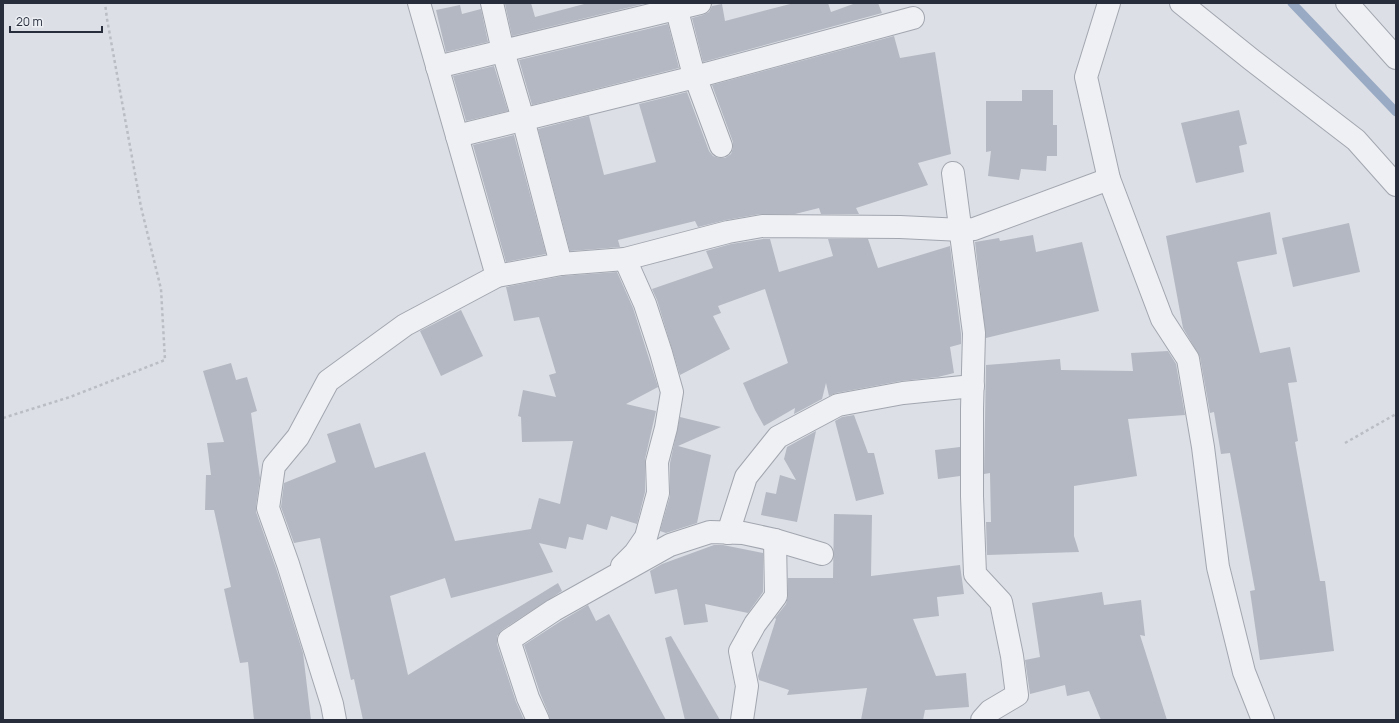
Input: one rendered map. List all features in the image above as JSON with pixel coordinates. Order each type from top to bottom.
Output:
[{"type":"street","points":[[419,3],[497,276]]},
{"type":"street","points":[[492,3],[503,51],[523,119],[561,264]]},
{"type":"street","points":[[437,67],[676,6],[700,3]]},
{"type":"street","points":[[1109,3],[1086,77],[1109,179],[1162,319],[1188,359],[1203,447],[1218,567],[1244,672],[1263,720]]},
{"type":"street","points":[[1180,3],[1356,140],[1396,185]]},
{"type":"street","points":[[1347,3],[1396,58]]},
{"type":"street","points":[[676,6],[695,77],[721,146]]},
{"type":"street","points":[[457,136],[695,77],[913,18]]},
{"type":"street","points":[[953,173],[962,230],[974,333],[972,386],[972,488],[975,574],[1001,602],[1012,656],[1017,695],[990,711],[982,720]]},
{"type":"street","points":[[335,720],[332,704],[268,508],[274,466],[298,438],[328,381],[406,325],[497,276],[561,264],[625,259],[728,232],[762,226],[974,229],[1109,179]]},
{"type":"street","points":[[606,581],[634,554],[646,537],[658,493],[657,462],[666,428],[672,392],[645,304],[625,259]]},
{"type":"street","points":[[728,533],[746,477],[778,437],[838,405],[903,393],[972,386]]},
{"type":"street","points":[[538,720],[528,698],[510,640],[554,610],[670,545],[710,532],[743,533],[776,540],[822,554]]},
{"type":"street","points":[[742,720],[747,686],[740,651],[755,624],[776,596],[776,540]]},
{"type":"path","points":[[3,418],[70,397],[165,360],[161,289],[141,207],[106,19],[105,3]]},
{"type":"path","points":[[1346,443],[1396,414]]},
{"type":"building","points":[[531,3],[535,17],[588,3],[647,3],[512,36],[505,4]]},
{"type":"building","points":[[794,3],[828,3],[831,12],[856,3],[878,3],[882,13],[703,62],[692,18],[709,12],[712,6],[722,4],[725,21]]},
{"type":"building","points":[[460,5],[462,14],[481,9],[488,42],[446,52],[436,10]]},
{"type":"building","points":[[668,24],[679,68],[532,105],[519,60]]},
{"type":"building","points":[[894,36],[900,58],[935,52],[951,154],[918,163],[928,185],[856,208],[859,214],[821,214],[819,208],[795,214],[760,214],[698,227],[695,221],[618,240],[620,247],[570,251],[538,129],[589,116],[604,175],[656,162],[639,104],[687,92],[709,151],[713,156],[725,158],[731,154],[733,142],[712,85]]},
{"type":"building","points":[[494,66],[508,111],[466,121],[453,76]]},
{"type":"building","points":[[1022,90],[1053,90],[1053,125],[1057,125],[1057,156],[1047,156],[1046,171],[1021,169],[1019,180],[988,176],[991,151],[986,152],[986,101],[1022,101]]},
{"type":"building","points":[[1239,110],[1247,144],[1239,146],[1244,172],[1196,183],[1181,123]]},
{"type":"building","points":[[514,135],[546,254],[506,262],[473,145]]},
{"type":"building","points":[[1270,212],[1277,254],[1237,262],[1260,353],[1290,347],[1297,382],[1288,383],[1298,441],[1295,442],[1320,581],[1325,581],[1334,651],[1260,660],[1250,591],[1255,590],[1230,453],[1221,454],[1214,412],[1210,413],[1200,357],[1183,328],[1166,236]]},
{"type":"building","points":[[1349,223],[1360,272],[1293,287],[1282,238]]},
{"type":"building","points":[[1033,235],[1036,252],[1082,242],[1099,311],[986,338],[975,242],[999,238],[1000,241]]},
{"type":"building","points":[[770,239],[779,272],[833,256],[828,239],[868,239],[878,268],[950,246],[961,334],[961,344],[950,347],[954,373],[938,377],[901,381],[836,393],[829,396],[826,383],[822,399],[794,414],[795,408],[764,426],[743,383],[788,363],[765,289],[718,306],[721,313],[713,316],[730,349],[680,375],[657,300],[652,289],[713,268],[706,251],[731,244]]},
{"type":"building","points":[[617,272],[633,308],[658,387],[626,404],[656,411],[645,459],[645,492],[637,524],[611,516],[607,530],[587,524],[583,540],[569,537],[566,549],[539,543],[553,572],[451,598],[445,578],[390,596],[408,675],[558,583],[562,591],[502,630],[497,636],[497,644],[516,702],[524,720],[363,720],[354,679],[351,680],[320,538],[294,543],[281,507],[284,483],[336,462],[327,434],[360,423],[375,468],[425,452],[455,541],[531,529],[539,498],[560,504],[573,441],[522,442],[521,417],[518,416],[523,390],[556,397],[549,375],[556,373],[539,317],[514,321],[506,287],[563,276]]},
{"type":"building","points":[[461,310],[483,356],[441,376],[420,331]]},
{"type":"building","points":[[1168,351],[1176,364],[1185,415],[1128,419],[1137,476],[1074,486],[1074,536],[1079,552],[987,555],[986,522],[991,522],[990,473],[984,474],[986,365],[1060,359],[1061,370],[1133,371],[1131,353]]},
{"type":"building","points":[[231,363],[236,380],[247,377],[257,411],[251,413],[260,478],[256,512],[276,568],[303,653],[311,720],[254,720],[248,662],[240,663],[224,589],[231,587],[214,510],[205,510],[206,475],[211,475],[207,443],[224,442],[203,371]]},
{"type":"building","points":[[854,415],[868,453],[874,453],[884,494],[856,501],[835,421],[842,417]]},
{"type":"building","points":[[680,417],[721,427],[678,446],[711,455],[697,523],[666,533],[660,531],[670,496],[670,463]]},
{"type":"building","points":[[816,431],[797,522],[761,515],[766,492],[776,494],[780,475],[796,480],[784,459],[787,447]]},
{"type":"building","points":[[960,447],[960,476],[938,479],[935,450]]},
{"type":"building","points":[[834,514],[872,515],[871,576],[960,565],[964,594],[937,597],[939,616],[913,619],[936,676],[966,673],[969,707],[925,710],[923,720],[861,720],[867,688],[787,695],[789,690],[759,680],[758,676],[776,619],[775,618],[786,604],[788,596],[788,578],[833,578]]},
{"type":"building","points":[[714,545],[723,545],[763,553],[763,592],[748,613],[705,604],[708,622],[684,625],[677,589],[655,594],[650,571],[662,564]]},
{"type":"building","points":[[1102,592],[1104,605],[1141,600],[1145,636],[1140,635],[1167,720],[1101,720],[1089,691],[1067,696],[1065,685],[1030,694],[1025,660],[1040,657],[1032,603]]},
{"type":"building","points":[[588,605],[596,621],[609,614],[666,720],[550,720],[524,645]]},
{"type":"building","points":[[671,636],[720,720],[685,720],[665,638]]},
{"type":"waterway","points":[[1292,3],[1396,112]]}]
